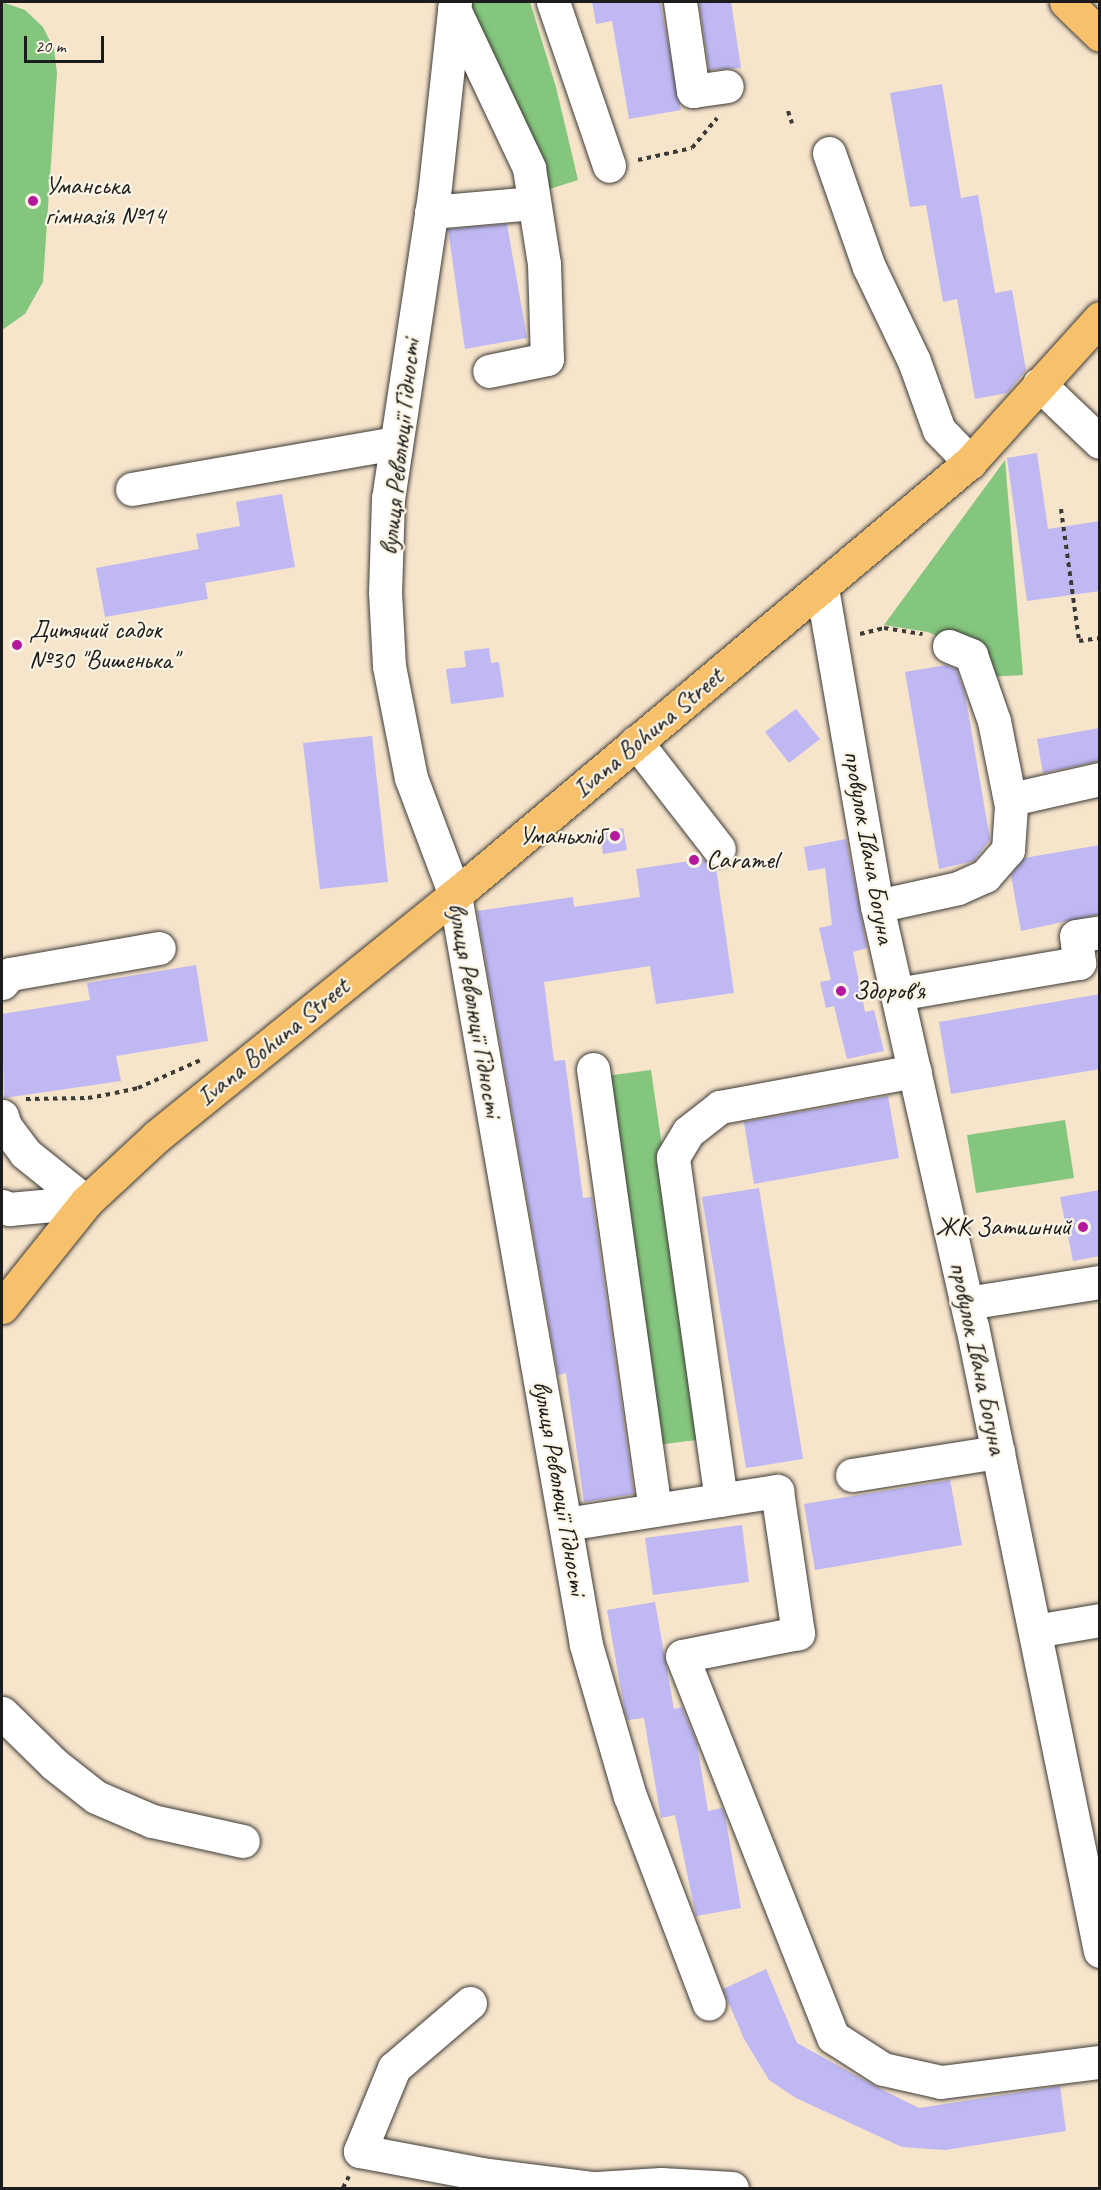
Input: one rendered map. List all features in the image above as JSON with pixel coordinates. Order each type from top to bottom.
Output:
[{"type":"main road","points":[[1066,2],[1100,35]]},
{"type":"main road","name":"Ivana Bohuna Street","points":[[2,1307],[86,1202],[157,1136],[455,894],[636,742],[824,599],[970,462],[1100,318]]},
{"type":"street","points":[[553,2],[609,166]]},
{"type":"street","points":[[680,2],[693,91],[726,98]]},
{"type":"street","points":[[455,5],[529,168],[544,264],[547,360],[489,371]]},
{"type":"street","name":"вулиця Революції Гідності","points":[[455,5],[431,212],[395,443],[386,580],[389,666],[411,778],[455,894],[586,1645],[630,1796],[709,2004]]},
{"type":"street","points":[[829,153],[869,267],[914,361],[939,430],[970,462]]},
{"type":"street","points":[[431,212],[534,203]]},
{"type":"street","points":[[1039,384],[1100,442]]},
{"type":"street","points":[[132,489],[395,443]]},
{"type":"street","name":"провулок Івана Богуна","points":[[824,599],[877,906],[967,1304],[1035,1631],[1095,1901],[1100,1951]]},
{"type":"street","points":[[877,906],[958,888],[985,876],[1008,850],[1011,806],[994,721],[971,655],[949,646]]},
{"type":"street","points":[[636,742],[719,849]]},
{"type":"street","points":[[1011,806],[1016,798],[1100,779]]},
{"type":"street","points":[[897,994],[1079,963],[1076,936],[1100,932]]},
{"type":"street","points":[[2,983],[10,974],[159,948]]},
{"type":"street","points":[[593,1069],[655,1470],[655,1510]]},
{"type":"street","points":[[721,1500],[673,1157],[688,1132],[720,1107],[915,1071]]},
{"type":"street","points":[[13,1107],[4,1126],[25,1153],[86,1202]]},
{"type":"street","points":[[2,1206],[30,1208],[86,1202]]},
{"type":"street","points":[[967,1304],[1100,1282]]},
{"type":"street","points":[[852,1475],[998,1452]]},
{"type":"street","points":[[566,1524],[777,1491],[798,1633],[682,1656],[833,2037],[883,2069],[941,2082],[1100,2062]]},
{"type":"street","points":[[1035,1631],[1100,1620]]},
{"type":"street","points":[[2,1713],[54,1764],[96,1797],[152,1821],[243,1841]]},
{"type":"street","points":[[470,2003],[394,2068],[360,2151],[482,2175],[595,2188],[661,2184],[732,2188]]},
{"type":"path","points":[[609,166],[692,148],[726,98]]},
{"type":"path","points":[[788,111],[792,123]]},
{"type":"path","points":[[1061,508],[1079,641],[1100,638]]},
{"type":"path","points":[[824,599],[850,637],[884,628],[927,635],[949,646]]},
{"type":"path","points":[[13,1107],[88,1098],[138,1088],[209,1057]]},
{"type":"green space","name":"Уманська гімназія №14","points":[[2,2],[25,10],[43,27],[54,49],[57,73],[43,282],[25,314],[2,330]]},
{"type":"green space","points":[[470,2],[530,2],[556,87],[578,180],[540,192],[468,26]]},
{"type":"green space","points":[[1005,460],[1023,675],[986,677],[973,637],[948,641],[928,632],[884,625]]},
{"type":"green space","points":[[651,1070],[704,1439],[657,1445],[605,1076]]},
{"type":"green space","points":[[1065,1120],[1074,1178],[976,1193],[967,1135]]},
{"type":"building","points":[[592,2],[660,2],[681,110],[629,119],[612,21],[596,24]]},
{"type":"building","points":[[699,2],[731,2],[741,68],[709,70]]},
{"type":"building","points":[[942,84],[961,198],[978,195],[995,293],[1012,290],[1026,370],[1007,393],[975,399],[957,299],[943,302],[926,205],[910,207],[890,93]]},
{"type":"building","points":[[507,224],[527,338],[465,349],[448,229]]},
{"type":"building","points":[[1037,453],[1048,529],[1100,521],[1100,591],[1027,601],[1007,458]]},
{"type":"building","points":[[282,494],[295,567],[205,583],[208,599],[105,617],[96,568],[199,549],[196,534],[240,526],[236,502]]},
{"type":"building","points":[[489,648],[491,663],[499,662],[504,697],[451,704],[446,669],[466,667],[464,651]]},
{"type":"building","points":[[946,665],[956,669],[965,694],[990,839],[974,861],[939,869],[905,672]]},
{"type":"building","points":[[796,709],[820,739],[789,763],[765,732]]},
{"type":"building","points":[[1100,728],[1100,761],[1043,773],[1037,739]]},
{"type":"building","points":[[372,736],[388,882],[320,889],[303,743]]},
{"type":"building","points":[[623,828],[627,850],[603,854],[600,832]]},
{"type":"building","points":[[846,839],[867,948],[853,952],[865,1012],[874,1010],[884,1051],[847,1059],[834,1006],[826,1008],[820,982],[831,980],[819,928],[832,925],[825,868],[808,871],[804,847]]},
{"type":"building","points":[[1100,845],[1100,914],[1021,931],[1011,875],[1024,858]]},
{"type":"building","points":[[703,859],[716,867],[734,993],[656,1004],[650,966],[544,982],[554,1061],[565,1060],[583,1198],[592,1197],[634,1494],[584,1502],[566,1373],[558,1375],[477,911],[573,897],[574,907],[640,897],[636,869]]},
{"type":"building","points":[[196,965],[208,1041],[116,1056],[121,1081],[4,1098],[2,1014],[90,1000],[87,983]]},
{"type":"building","points":[[1100,994],[1100,1069],[951,1094],[939,1022]]},
{"type":"building","points":[[888,1096],[899,1158],[754,1184],[744,1122]]},
{"type":"building","points":[[759,1188],[803,1459],[746,1468],[702,1197]]},
{"type":"building","name":"ЖК Затишний","points":[[1100,1190],[1100,1256],[1073,1261],[1060,1197]]},
{"type":"building","points":[[950,1480],[962,1545],[815,1570],[804,1504]]},
{"type":"building","points":[[742,1525],[749,1582],[653,1595],[645,1538]]},
{"type":"building","points":[[655,1602],[674,1709],[682,1707],[697,1744],[708,1811],[722,1808],[725,1815],[741,1908],[696,1916],[675,1815],[661,1818],[644,1718],[627,1720],[607,1610]]},
{"type":"building","points":[[766,1969],[797,2043],[873,2085],[919,2108],[1060,2086],[1066,2131],[945,2150],[902,2147],[796,2098],[769,2080],[744,2039],[723,1989]]},
{"type":"place","name":"Уманська гімназія №14","points":[[33,201]]},
{"type":"place","name":"Дитячий садок №30 \"Вишенька\"","points":[[17,645]]},
{"type":"place","name":"Уманьхліб","points":[[615,836]]},
{"type":"place","name":"Caramel","points":[[694,860]]},
{"type":"place","name":"Здоров'я","points":[[841,991]]},
{"type":"place","name":"ЖК Затишний","points":[[1083,1227]]}]
